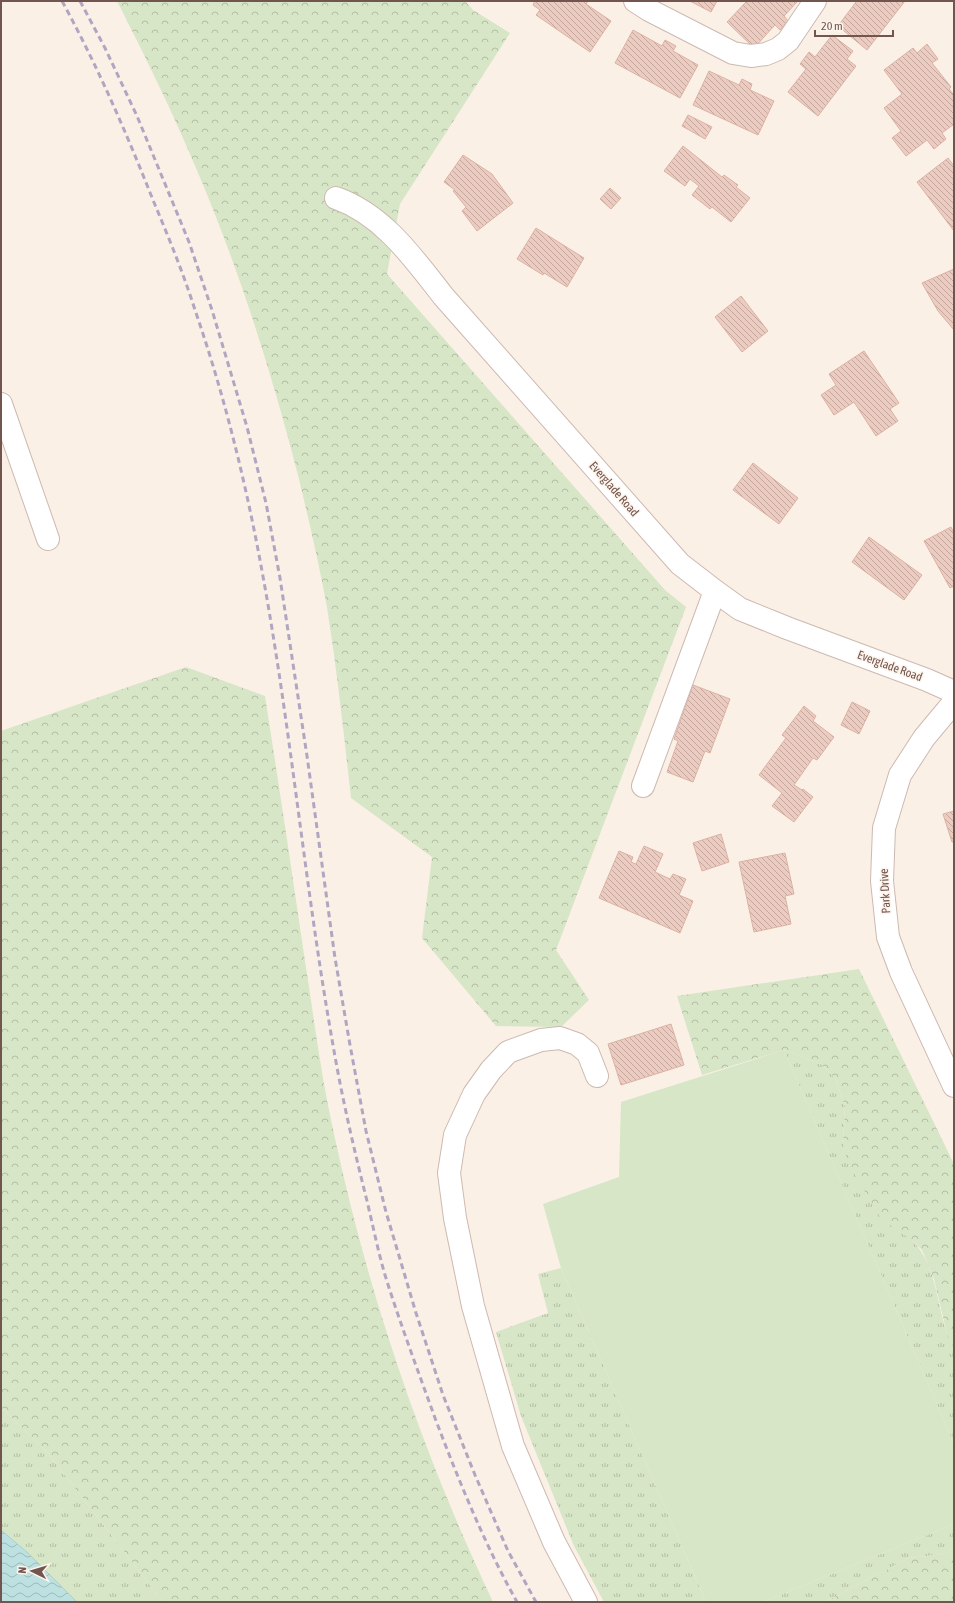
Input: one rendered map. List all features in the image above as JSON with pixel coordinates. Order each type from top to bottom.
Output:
[{"type":"street","points":[[635,1],[649,10],[733,53],[751,56],[766,54],[778,49],[788,41],[815,1]]},
{"type":"street","name":"Everglade Road","points":[[336,198],[349,203],[382,225],[407,251],[455,309],[680,564],[740,609],[927,680],[954,692]]},
{"type":"street","points":[[1,404],[48,540]]},
{"type":"street","points":[[643,786],[715,591]]},
{"type":"street","name":"Park Drive","points":[[954,702],[924,738],[900,775],[884,828],[882,881],[888,937],[901,972],[954,1086]]},
{"type":"street","points":[[586,1602],[554,1542],[513,1446],[473,1306],[454,1218],[449,1173],[455,1135],[474,1094],[491,1070],[508,1052],[541,1040],[560,1038],[577,1044],[588,1053],[597,1076]]},
{"type":"green space","points":[[117,1],[465,1],[473,10],[510,33],[400,204],[387,274],[665,590],[686,607],[556,950],[589,1000],[561,1027],[496,1026],[422,938],[432,857],[351,798],[327,607],[299,479],[278,400],[254,322],[212,206],[168,105]]},
{"type":"green space","points":[[186,667],[265,696],[321,1064],[329,1111],[348,1195],[381,1314],[400,1373],[443,1489],[493,1602],[163,1602],[48,1453],[1,1407],[1,731]]},
{"type":"green space","points":[[859,969],[954,1164],[954,1348],[948,1338],[934,1279],[922,1250],[913,1241],[881,1219],[848,1163],[843,1145],[845,1106],[835,1078],[821,1064],[784,1050],[702,1075],[677,996]]},
{"type":"green space","points":[[784,1050],[821,1064],[835,1078],[845,1106],[843,1145],[922,1253],[929,1266],[948,1335],[954,1348],[954,1444]]},
{"type":"green space","points":[[784,1050],[954,1444],[954,1524],[763,1602],[706,1602],[561,1268],[543,1204],[619,1177],[621,1102]]},
{"type":"green space","points":[[561,1268],[706,1602],[604,1602],[574,1546],[521,1416],[496,1332],[548,1313],[538,1274]]},
{"type":"green space","points":[[1,1407],[48,1453],[163,1602],[77,1602],[28,1553],[1,1530]]},
{"type":"green space","points":[[954,1524],[954,1553],[909,1558],[825,1602],[763,1602]]},
{"type":"green space","points":[[954,1553],[954,1602],[825,1602],[909,1558]]},
{"type":"water","points":[[1,1530],[28,1553],[77,1602],[1,1602]]},
{"type":"building","points":[[535,1],[588,1],[586,4],[611,21],[590,52],[536,15],[540,10],[533,5]]},
{"type":"building","points":[[690,1],[717,1],[711,12]]},
{"type":"building","points":[[747,1],[798,1],[784,16],[788,21],[780,30],[775,25],[754,48],[727,22]]},
{"type":"building","points":[[854,1],[905,1],[867,50],[838,26],[856,2]]},
{"type":"building","points":[[633,30],[662,46],[665,40],[676,46],[673,51],[698,65],[680,98],[615,63]]},
{"type":"building","points":[[832,35],[853,51],[847,59],[856,66],[818,116],[788,92],[806,69],[800,64],[809,52],[815,57]]},
{"type":"building","points":[[927,44],[938,59],[932,63],[951,87],[949,89],[954,95],[954,124],[942,133],[946,139],[934,149],[927,140],[906,156],[892,138],[901,131],[884,108],[902,94],[884,70],[913,48],[917,53]]},
{"type":"building","points":[[709,71],[739,85],[742,79],[752,84],[750,90],[774,101],[758,135],[693,105]]},
{"type":"building","points":[[688,115],[712,127],[705,139],[682,126]]},
{"type":"building","points":[[683,146],[722,177],[724,175],[738,185],[736,187],[750,198],[731,222],[712,207],[710,209],[692,195],[699,186],[690,179],[685,186],[664,171]]},
{"type":"building","points":[[463,155],[492,174],[513,203],[477,231],[462,211],[466,207],[453,191],[455,190],[444,182]]},
{"type":"building","points":[[948,158],[954,166],[954,231],[917,182]]},
{"type":"building","points":[[610,188],[621,198],[611,209],[600,199]]},
{"type":"building","points":[[536,228],[584,258],[567,287],[544,273],[543,275],[517,259]]},
{"type":"building","points":[[954,269],[954,330],[938,311],[922,283]]},
{"type":"building","points":[[741,296],[768,331],[742,352],[715,317]]},
{"type":"building","points":[[864,351],[899,403],[890,409],[898,421],[876,436],[854,402],[834,415],[821,395],[836,385],[829,374]]},
{"type":"building","points":[[753,463],[798,498],[779,524],[733,490]]},
{"type":"building","points":[[951,527],[954,533],[954,586],[950,588],[924,541]]},
{"type":"building","points":[[869,537],[922,575],[904,600],[852,562]]},
{"type":"building","points":[[693,685],[730,699],[710,753],[705,751],[693,782],[667,772],[678,741],[674,739]]},
{"type":"building","points":[[852,702],[870,711],[859,734],[841,725]]},
{"type":"building","points":[[804,706],[816,716],[813,721],[834,737],[817,760],[813,758],[794,785],[802,790],[803,789],[813,797],[794,822],[772,806],[782,793],[759,775],[786,738],[782,735]]},
{"type":"building","points":[[954,811],[954,842],[952,842],[943,814]]},
{"type":"building","points":[[721,834],[729,862],[702,871],[693,843]]},
{"type":"building","points":[[644,846],[663,854],[655,872],[670,879],[673,874],[686,879],[679,895],[693,901],[680,933],[599,898],[619,851],[633,857],[631,862],[636,864]]},
{"type":"building","points":[[785,853],[794,894],[785,896],[791,924],[754,932],[739,862]]},
{"type":"building","points":[[671,1024],[684,1065],[621,1085],[608,1044]]},
{"type":"railway","points":[[62,1],[110,99],[170,241],[206,342],[225,406],[249,505],[262,571],[290,749],[314,927],[337,1065],[348,1123],[378,1248],[397,1311],[444,1442],[483,1534],[517,1602]]},
{"type":"railway","points":[[80,1],[105,48],[137,116],[189,242],[212,310],[247,427],[266,503],[280,578],[307,756],[335,958],[366,1131],[386,1212],[416,1313],[443,1395],[475,1475],[508,1551],[536,1602]]}]
